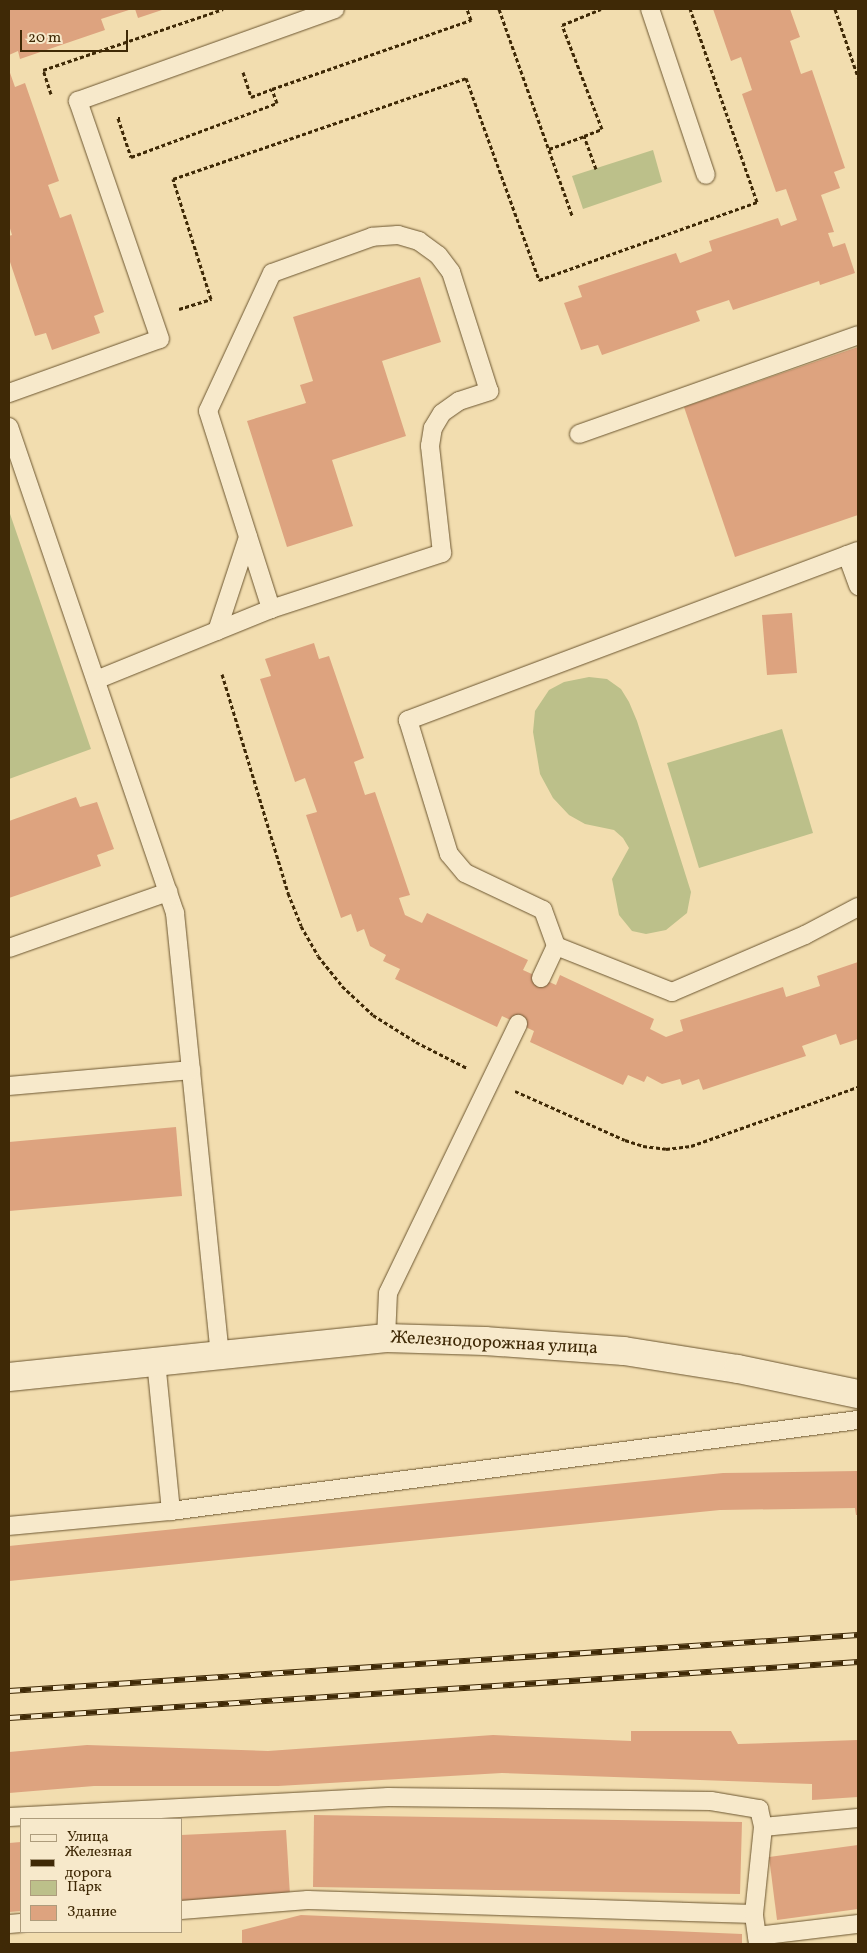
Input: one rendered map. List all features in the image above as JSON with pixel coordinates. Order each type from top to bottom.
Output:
[{"type":"street","name":"Железнодорожная улица","points":[[9,1377],[156,1361],[220,1357],[386,1338],[485,1341],[624,1351],[738,1369],[858,1394]]},
{"type":"lane","points":[[9,393],[160,340],[78,101],[335,9]]},
{"type":"lane","points":[[650,9],[706,175]]},
{"type":"lane","points":[[96,680],[271,609],[442,552],[430,446],[433,428],[442,412],[460,401],[489,391],[451,272],[438,255],[419,241],[398,235],[372,237],[272,273],[208,412],[271,609]]},
{"type":"lane","points":[[579,434],[858,335]]},
{"type":"lane","points":[[9,427],[175,913],[220,1357]]},
{"type":"lane","points":[[217,631],[248,537]]},
{"type":"lane","points":[[541,978],[556,946],[542,910],[466,873],[449,854],[408,720],[853,553],[858,586]]},
{"type":"lane","points":[[9,948],[168,892]]},
{"type":"lane","points":[[556,946],[672,992],[805,935],[858,907]]},
{"type":"lane","points":[[386,1338],[388,1293],[518,1024]]},
{"type":"lane","points":[[9,1086],[191,1070]]},
{"type":"lane","points":[[156,1361],[171,1511]]},
{"type":"lane","points":[[9,1526],[171,1511],[858,1420]]},
{"type":"lane","points":[[9,1816],[388,1797],[711,1801],[759,1809],[762,1827],[754,1914],[757,1940],[858,1924]]},
{"type":"lane","points":[[762,1827],[858,1818]]},
{"type":"lane","points":[[182,1910],[308,1900],[754,1914]]},
{"type":"path","points":[[240,66],[251,97],[471,20],[467,9]]},
{"type":"path","points":[[499,9],[572,214]]},
{"type":"path","points":[[548,149],[602,129],[562,25],[601,9]]},
{"type":"path","points":[[152,318],[211,299],[174,179],[466,78],[539,280],[757,202],[690,9]]},
{"type":"path","points":[[835,9],[858,77]]},
{"type":"path","points":[[127,115],[118,118],[131,156],[277,103],[272,89]]},
{"type":"path","points":[[584,136],[596,169]]},
{"type":"path","points":[[222,674],[288,893],[301,926],[318,956],[342,986],[373,1014],[416,1042],[491,1081],[625,1140],[643,1146],[666,1149],[691,1146],[858,1088]]},
{"type":"green space","points":[[653,150],[662,182],[583,209],[572,176]]},
{"type":"green space","points":[[9,511],[91,749],[9,779]]},
{"type":"green space","points":[[589,677],[607,679],[621,689],[629,702],[637,721],[691,892],[687,913],[666,930],[646,934],[632,931],[619,915],[612,879],[629,848],[623,838],[614,830],[585,824],[569,815],[553,798],[540,774],[533,732],[535,711],[549,690],[564,682]]},
{"type":"green space","points":[[782,729],[813,833],[699,868],[667,763]]},
{"type":"building","points":[[9,9],[132,9],[101,19],[105,30],[20,59],[18,51],[9,55]]},
{"type":"building","points":[[135,9],[165,9],[138,18]]},
{"type":"building","points":[[713,9],[790,9],[800,37],[790,41],[801,74],[812,70],[845,168],[834,172],[840,188],[821,195],[834,232],[828,233],[833,247],[845,243],[855,273],[820,285],[819,281],[733,310],[729,300],[696,311],[700,321],[602,355],[598,345],[581,350],[564,303],[582,297],[578,286],[676,253],[680,263],[712,251],[709,241],[778,218],[781,226],[797,220],[786,189],[776,192],[742,94],[752,90],[741,57],[731,61]]},
{"type":"building","points":[[9,70],[15,87],[25,83],[59,181],[48,185],[60,218],[71,214],[104,312],[94,316],[100,333],[52,350],[46,333],[35,336],[9,259],[9,236],[12,235],[9,225]]},
{"type":"building","points":[[420,277],[441,342],[382,361],[406,436],[332,460],[353,526],[287,547],[247,421],[306,403],[300,385],[313,381],[293,317]]},
{"type":"building","points":[[858,347],[858,515],[735,557],[684,407]]},
{"type":"building","points":[[792,613],[797,673],[767,675],[762,615]]},
{"type":"building","points":[[314,643],[319,659],[329,656],[364,758],[354,762],[365,795],[375,792],[410,895],[399,898],[405,915],[422,923],[427,913],[528,960],[523,970],[556,985],[560,975],[654,1019],[650,1029],[666,1037],[683,1031],[680,1020],[783,987],[786,997],[820,986],[817,976],[858,962],[858,1039],[840,1045],[836,1034],[802,1046],[806,1056],[703,1090],[699,1079],[682,1085],[680,1079],[662,1084],[647,1076],[644,1082],[628,1075],[623,1085],[530,1042],[534,1031],[502,1016],[497,1027],[395,979],[400,969],[383,961],[386,955],[370,946],[364,929],[357,932],[351,914],[341,918],[306,815],[317,812],[305,778],[295,782],[260,679],[271,676],[265,659]]},
{"type":"building","points":[[76,797],[80,807],[97,802],[114,849],[97,855],[101,866],[9,898],[9,821]]},
{"type":"building","points":[[176,1127],[182,1196],[9,1211],[9,1142]]},
{"type":"building","points":[[857,1471],[858,1515],[856,1515],[855,1508],[720,1510],[9,1581],[9,1546],[723,1473]]},
{"type":"building","points":[[631,1731],[731,1731],[738,1744],[858,1740],[858,1797],[812,1800],[812,1784],[502,1773],[278,1786],[94,1786],[9,1793],[9,1752],[87,1745],[268,1751],[493,1735],[631,1741]]},
{"type":"building","points":[[314,1815],[742,1822],[740,1894],[313,1887]]},
{"type":"building","points":[[286,1830],[290,1895],[182,1902],[182,1835]]},
{"type":"building","points":[[20,1842],[20,1911],[9,1912],[9,1843]]},
{"type":"building","points":[[858,1845],[858,1909],[777,1920],[769,1857]]},
{"type":"building","points":[[301,1915],[742,1934],[742,1944],[242,1944],[242,1930]]},
{"type":"railway","points":[[9,1691],[858,1635]]},
{"type":"railway","points":[[9,1718],[858,1662]]}]
